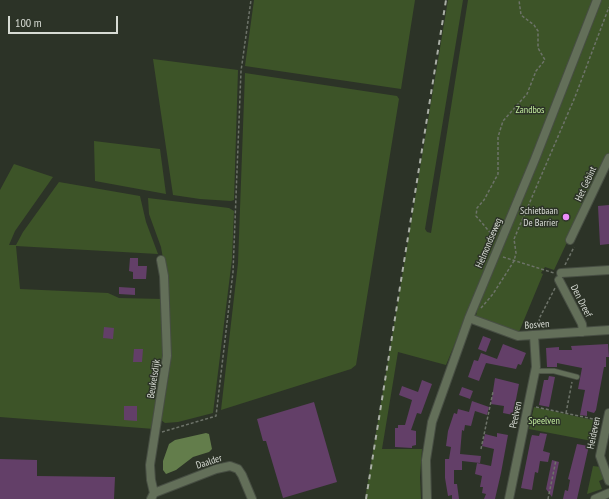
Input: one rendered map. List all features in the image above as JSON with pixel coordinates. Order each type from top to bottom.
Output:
[{"type":"street","name":"Helmondseweg","points":[[427,499],[426,460],[432,422],[469,318],[597,0]]},
{"type":"street","name":"Het Gebint","points":[[570,240],[609,158]]},
{"type":"street","name":"Beukelsdijk","points":[[153,496],[150,465],[167,356],[164,276],[161,260]]},
{"type":"street","name":"Den Dreef","points":[[583,332],[582,324],[558,275],[609,270]]},
{"type":"street","name":"Bosven","points":[[469,318],[518,336],[609,330]]},
{"type":"street","name":"Peelven","points":[[509,499],[536,371],[534,335]]},
{"type":"street","name":"Heideven","points":[[609,413],[600,456],[609,481]]},
{"type":"street","name":"Daalder","points":[[153,496],[216,469],[230,466],[238,469],[252,499]]},
{"type":"street","points":[[595,499],[609,494]]},
{"type":"lane","points":[[536,371],[554,371],[576,376]]},
{"type":"path","points":[[155,432],[163,432],[216,416],[233,272],[241,71],[251,0]]},
{"type":"path","points":[[500,244],[476,216],[477,208],[484,200],[498,174],[498,137],[503,121],[527,94],[536,71],[545,60],[538,48],[538,31],[534,25],[521,15],[519,0]]},
{"type":"path","points":[[480,309],[490,299],[514,261],[516,253],[514,239],[576,97],[609,7]]},
{"type":"path","points":[[496,254],[558,275]]},
{"type":"path","points":[[566,413],[576,376]]},
{"type":"path","points":[[481,449],[493,392]]},
{"type":"path","points":[[528,406],[598,420]]},
{"type":"path","points":[[548,499],[556,460]]},
{"type":"green space","points":[[254,0],[415,0],[401,89],[245,66]]},
{"type":"green space","name":"Zandbos","points":[[448,0],[463,0],[425,229],[427,232],[431,233],[468,0],[609,0],[609,153],[554,270],[545,267],[541,273],[543,274],[519,332],[475,317],[477,313],[470,307],[446,365],[398,352],[382,449],[422,449],[420,477],[421,499],[365,499]]},
{"type":"green space","points":[[153,59],[238,70],[234,200],[200,199],[173,195]]},
{"type":"green space","points":[[245,73],[397,96],[399,99],[356,365],[351,369],[221,410],[238,263]]},
{"type":"green space","points":[[94,141],[160,149],[166,194],[95,181]]},
{"type":"green space","points":[[14,164],[53,177],[15,231],[9,245],[16,245],[23,232],[59,182],[140,196],[146,222],[158,254],[16,246],[20,289],[108,293],[119,298],[163,299],[163,359],[154,429],[0,417],[0,190]]},
{"type":"green space","points":[[148,198],[229,208],[234,211],[232,259],[213,413],[178,422],[165,423],[161,420],[169,373],[169,293],[161,247],[149,214]]},
{"type":"green space","name":"Speelven","points":[[534,407],[597,421],[592,441],[529,429]]},
{"type":"green space","points":[[593,466],[601,467],[606,478],[599,481],[602,489],[587,494]]},
{"type":"shaded area","points":[[206,433],[209,434],[212,449],[209,452],[193,457],[176,470],[166,474],[163,470],[163,461],[169,444],[175,440]]},
{"type":"building","points":[[609,205],[609,244],[600,245],[598,206]]},
{"type":"building","points":[[130,258],[138,258],[138,266],[147,266],[146,279],[133,279],[133,272],[129,271]]},
{"type":"building","points":[[119,287],[135,288],[135,295],[119,294]]},
{"type":"building","points":[[104,327],[114,328],[113,339],[103,338]]},
{"type":"building","points":[[483,336],[491,339],[486,352],[478,349]]},
{"type":"building","points":[[503,344],[526,353],[521,365],[518,364],[516,369],[486,363],[479,381],[468,377],[474,360],[478,361],[481,353],[497,359]]},
{"type":"building","points":[[608,344],[609,357],[606,357],[606,367],[604,367],[596,410],[594,413],[587,411],[587,416],[580,415],[585,390],[578,389],[582,368],[557,363],[557,367],[547,367],[546,348],[559,347],[559,350],[572,350],[571,346]]},
{"type":"building","points":[[134,349],[143,349],[142,362],[133,362]]},
{"type":"building","points":[[549,376],[555,377],[549,407],[539,405],[544,380],[548,380]]},
{"type":"building","points":[[495,378],[519,384],[513,415],[503,413],[504,406],[491,404]]},
{"type":"building","points":[[422,380],[432,384],[421,414],[417,413],[411,430],[416,431],[416,445],[412,446],[412,448],[395,447],[395,428],[398,428],[398,425],[405,425],[412,400],[399,395],[402,386],[418,392]]},
{"type":"building","points":[[462,387],[473,391],[470,399],[459,395]]},
{"type":"building","points":[[472,401],[489,407],[487,415],[475,411],[471,426],[465,425],[464,431],[462,430],[460,454],[481,456],[480,463],[462,461],[462,470],[454,470],[454,484],[457,484],[459,499],[452,499],[452,495],[448,496],[445,478],[445,459],[449,459],[451,447],[446,446],[448,431],[454,413],[457,414],[458,409],[469,412]]},
{"type":"building","points":[[314,402],[337,482],[283,498],[266,441],[263,441],[257,419]]},
{"type":"building","points":[[124,406],[137,406],[137,421],[124,420]]},
{"type":"building","points":[[497,433],[508,435],[501,473],[495,499],[484,499],[486,494],[482,493],[483,487],[480,487],[482,476],[475,474],[477,463],[491,466],[494,449],[482,446],[485,434],[497,437]]},
{"type":"building","points":[[540,433],[547,434],[543,451],[550,453],[548,462],[540,461],[538,473],[535,472],[532,490],[521,488],[532,435],[539,436]]},
{"type":"building","points":[[577,444],[588,446],[588,450],[577,499],[563,499],[565,490],[568,491],[570,480],[568,479]]},
{"type":"building","points":[[0,459],[37,460],[37,476],[115,477],[114,499],[0,499]]},
{"type":"building","points":[[552,460],[559,462],[552,497],[546,489]]},
{"type":"railway","points":[[366,499],[446,0]]},
{"type":"place","name":"Schietbaan De Barrier","points":[[566,217]]}]
